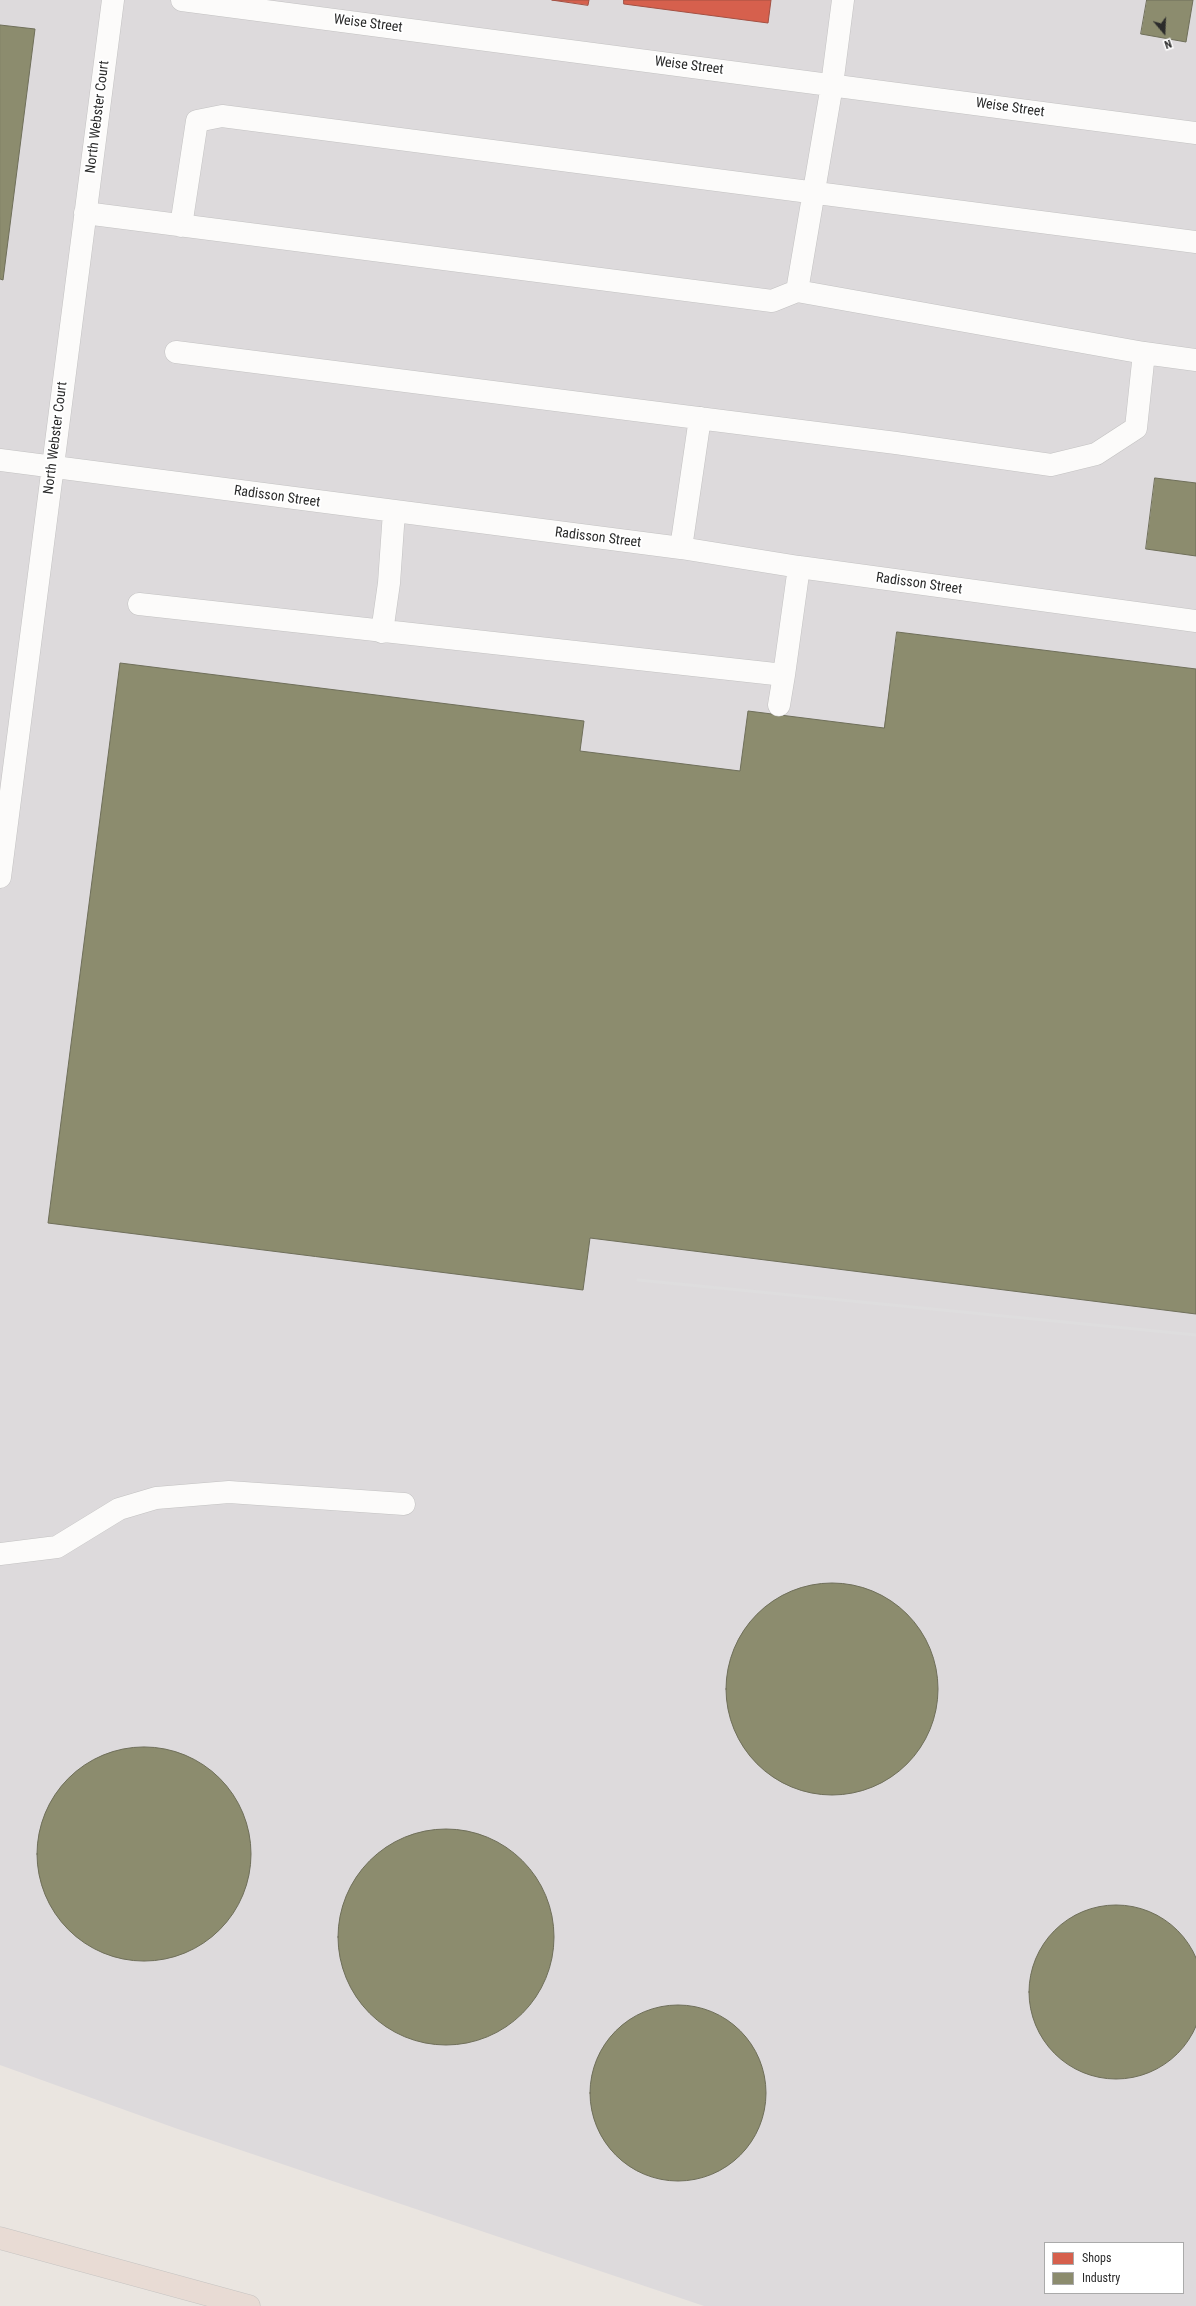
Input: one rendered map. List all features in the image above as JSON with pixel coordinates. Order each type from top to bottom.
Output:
[{"type":"highway","points":[[0,2238],[211,2297],[249,2306]]},
{"type":"street","name":"North Webster Court","points":[[0,877],[113,0]]},
{"type":"street","name":"Weise Street","points":[[182,0],[1196,133]]},
{"type":"street","points":[[797,292],[832,85],[843,0]]},
{"type":"street","points":[[181,226],[198,121],[222,116],[1196,242]]},
{"type":"street","points":[[86,213],[772,301],[797,292],[1144,354],[1196,360]]},
{"type":"street","points":[[176,352],[700,418],[1051,465],[1096,454],[1136,428],[1144,354]]},
{"type":"street","points":[[681,548],[700,418]]},
{"type":"street","name":"Radisson Street","points":[[0,460],[681,548],[799,567],[1196,621]]},
{"type":"street","points":[[382,632],[389,583],[394,512]]},
{"type":"street","points":[[779,705],[799,567]]},
{"type":"street","points":[[139,604],[382,632],[784,675]]},
{"type":"street","points":[[0,1554],[58,1547],[119,1509],[156,1498],[229,1492],[404,1504]]},
{"type":"shaded area","points":[[0,0],[1196,0],[1196,2306],[704,2306],[175,2128],[0,2065]]},
{"type":"building: Shops","points":[[552,0],[589,0],[588,5]]},
{"type":"building: Shops","points":[[624,0],[771,0],[768,23],[624,4]]},
{"type":"building: Industry","points":[[1147,0],[1193,0],[1186,42],[1141,34]]},
{"type":"building: Industry","points":[[0,25],[35,29],[3,280],[0,279]]},
{"type":"building: Industry","points":[[1155,478],[1196,483],[1196,556],[1146,549]]},
{"type":"building: Industry","points":[[897,632],[1196,669],[1196,1314],[590,1238],[583,1290],[48,1223],[120,663],[584,721],[580,751],[740,771],[748,711],[884,728]]},
{"type":"building: Industry","points":[[822,1583],[842,1583],[863,1587],[882,1595],[900,1607],[914,1621],[926,1639],[934,1658],[938,1679],[938,1699],[934,1720],[926,1739],[914,1757],[900,1771],[882,1783],[863,1791],[842,1795],[822,1795],[801,1791],[782,1783],[764,1771],[750,1757],[738,1739],[730,1720],[726,1699],[726,1679],[730,1658],[738,1639],[750,1621],[764,1607],[782,1595],[801,1587]]},
{"type":"building: Industry","points":[[144,1747],[165,1749],[194,1760],[212,1772],[226,1786],[238,1804],[246,1823],[249,1833],[251,1854],[249,1875],[238,1904],[226,1922],[212,1936],[194,1948],[175,1956],[165,1959],[144,1961],[123,1959],[94,1948],[76,1936],[62,1922],[50,1904],[42,1885],[39,1875],[37,1854],[39,1833],[50,1804],[62,1786],[76,1772],[94,1760],[113,1752],[123,1749]]},
{"type":"building: Industry","points":[[435,1829],[457,1829],[477,1833],[497,1841],[523,1860],[542,1886],[550,1906],[554,1926],[554,1948],[550,1968],[542,1988],[523,2014],[497,2033],[477,2041],[457,2045],[435,2045],[415,2041],[395,2033],[377,2021],[362,2006],[350,1988],[342,1968],[338,1948],[338,1926],[342,1906],[350,1886],[362,1868],[377,1853],[395,1841],[415,1833]]},
{"type":"building: Industry","points":[[1125,1905],[1141,1908],[1165,1919],[1178,1930],[1189,1943],[1197,1959],[1197,2025],[1189,2041],[1178,2054],[1165,2065],[1149,2073],[1133,2078],[1099,2078],[1083,2073],[1067,2065],[1054,2054],[1043,2041],[1035,2025],[1030,2009],[1030,1975],[1035,1959],[1043,1943],[1054,1930],[1067,1919],[1083,1911],[1099,1906]]},
{"type":"building: Industry","points":[[669,2005],[687,2005],[712,2011],[727,2019],[741,2030],[752,2044],[760,2059],[765,2076],[765,2110],[760,2127],[752,2142],[741,2156],[727,2167],[704,2178],[687,2181],[669,2181],[644,2175],[629,2167],[615,2156],[604,2142],[593,2119],[590,2102],[590,2084],[596,2059],[604,2044],[615,2030],[629,2019],[652,2008]]},
{"type":"railway","points":[[638,1280],[1196,1335]]}]
